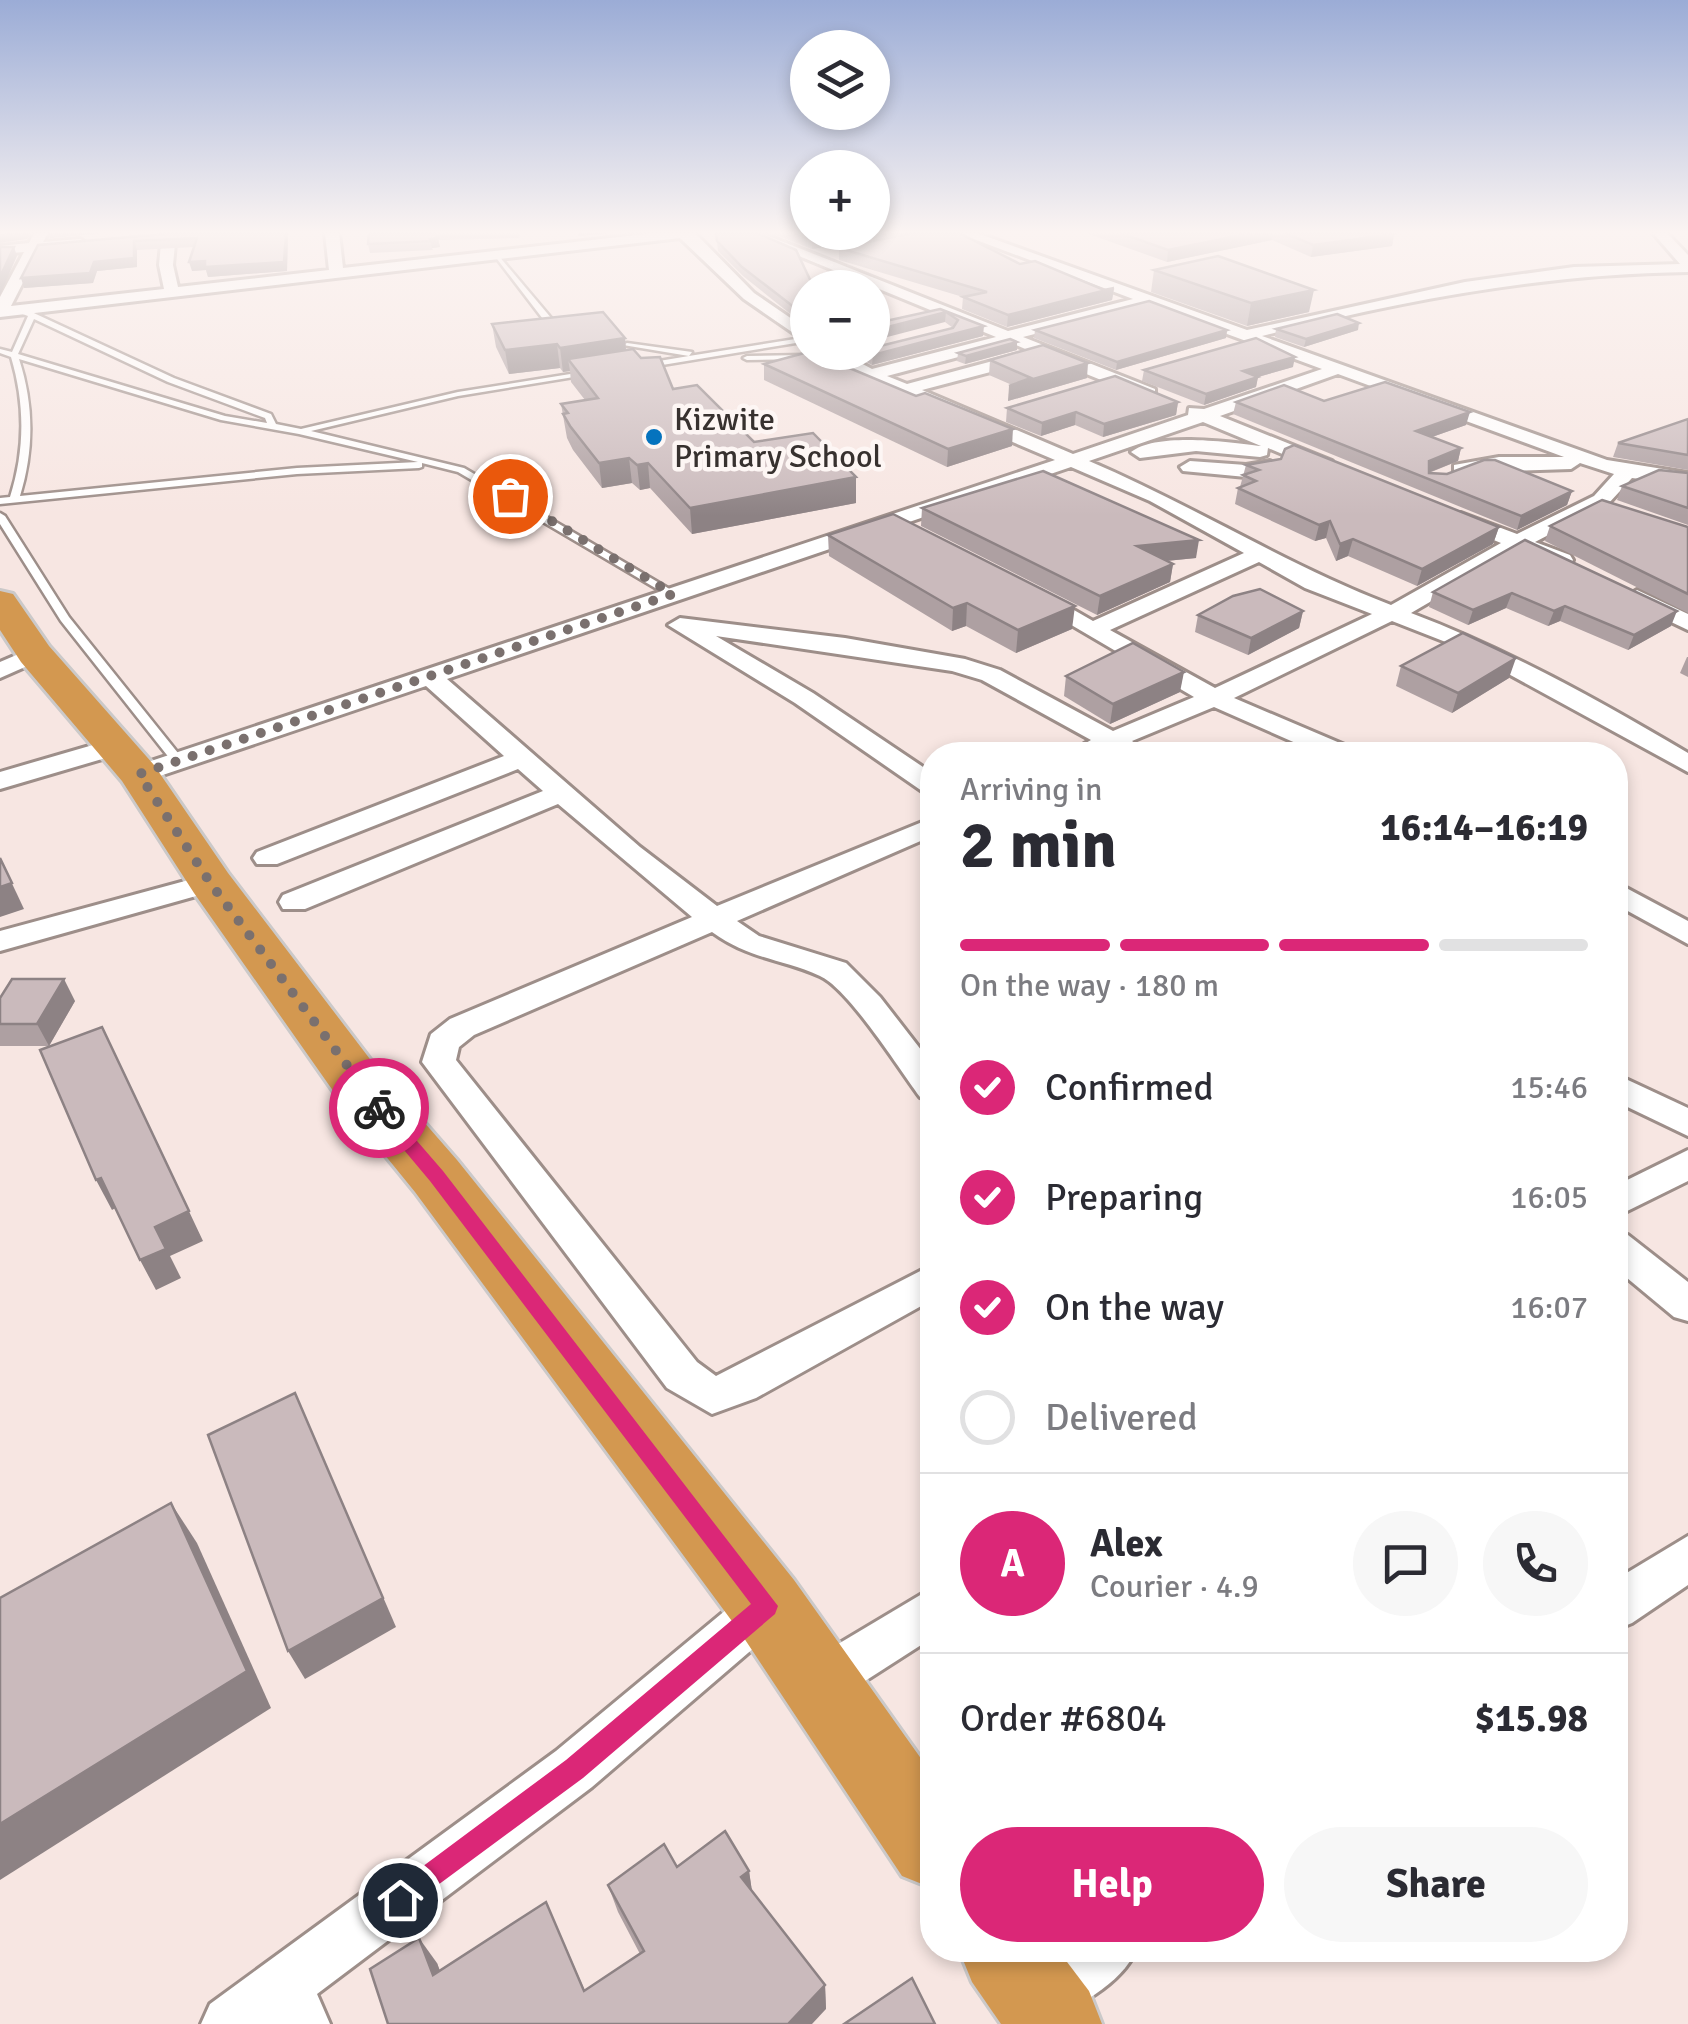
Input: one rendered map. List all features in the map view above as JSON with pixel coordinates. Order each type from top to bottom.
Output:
[{"type":"highway","points":[[0,602],[18,663],[145,760],[211,884],[356,1081],[436,1176],[766,1606],[920,1828]]},
{"type":"street","points":[[936,333],[957,327]]},
{"type":"street","points":[[985,327],[1343,472]]},
{"type":"street","points":[[870,375],[1046,327]]},
{"type":"street","points":[[1224,327],[1600,464],[1627,472],[1688,479]]},
{"type":"street","points":[[1218,349],[1291,327]]},
{"type":"street","points":[[904,390],[1046,352]]},
{"type":"street","points":[[860,370],[976,421],[1191,496]]},
{"type":"street","points":[[1082,389],[1148,370]]},
{"type":"street","points":[[0,780],[145,760],[429,676],[1212,419],[1334,370]]},
{"type":"street","points":[[976,421],[1011,410]]},
{"type":"street","points":[[1197,518],[1190,467],[1196,445],[1212,419]]},
{"type":"street","points":[[1084,460],[1196,445],[1305,458]]},
{"type":"street","points":[[1190,467],[1246,471],[1305,458]]},
{"type":"street","points":[[1084,460],[1313,584],[1469,643],[1547,682],[1688,764]]},
{"type":"street","points":[[1448,474],[1476,464],[1499,462],[1600,464]]},
{"type":"street","points":[[1666,476],[1688,464]]},
{"type":"street","points":[[1104,742],[1214,698],[1421,599],[1518,542],[1603,506],[1627,472]]},
{"type":"street","points":[[1430,507],[1578,567]]},
{"type":"street","points":[[892,523],[926,540]]},
{"type":"street","points":[[1096,628],[1262,553]]},
{"type":"street","points":[[1011,584],[1096,628],[1214,698],[1315,742]]},
{"type":"street","points":[[1625,591],[1688,623]]},
{"type":"street","points":[[643,603],[804,698],[920,776]]},
{"type":"street","points":[[680,625],[845,645],[956,664],[991,675],[1118,742]]},
{"type":"street","points":[[429,676],[630,853],[714,919],[748,943],[816,961],[834,970],[869,1005],[920,1072]]},
{"type":"street","points":[[267,858],[524,758]]},
{"type":"street","points":[[294,902],[564,792]]},
{"type":"street","points":[[920,831],[462,1027],[443,1042],[440,1062],[682,1375],[712,1396],[741,1385],[920,1288]]},
{"type":"street","points":[[0,941],[211,884]]},
{"type":"street","points":[[1628,898],[1688,934]]},
{"type":"street","points":[[1628,915],[1643,906]]},
{"type":"street","points":[[1628,1092],[1688,1122]]},
{"type":"street","points":[[1628,1196],[1688,1164]]},
{"type":"street","points":[[1628,1256],[1688,1304]]},
{"type":"street","points":[[1628,1599],[1688,1558]]},
{"type":"street","points":[[230,2024],[293,2005],[766,1606]]},
{"type":"street","points":[[820,1682],[920,1619]]},
{"type":"street","points":[[1032,1991],[1086,1962]]},
{"type":"lane","points":[[14,500],[22,477],[28,428],[14,355],[22,327]]},
{"type":"lane","points":[[57,327],[171,380],[268,416],[272,426]]},
{"type":"lane","points":[[639,367],[790,342]]},
{"type":"lane","points":[[628,345],[719,356],[790,358]]},
{"type":"lane","points":[[0,351],[210,414],[441,464],[478,477],[673,594]]},
{"type":"lane","points":[[299,431],[458,394],[594,372]]},
{"type":"lane","points":[[0,502],[297,471],[441,464]]},
{"type":"lane","points":[[0,516],[65,619],[145,760]]},
{"type":"building","points":[[494,327],[616,327],[625,338],[560,348],[557,344],[505,350]]},
{"type":"building","points":[[953,327],[978,327],[890,351],[890,344]]},
{"type":"building","points":[[1220,327],[1227,330],[1117,362],[1035,330]]},
{"type":"building","points":[[1282,327],[1344,327],[1306,339],[1276,329]]},
{"type":"building","points":[[1256,338],[1295,357],[1243,371],[1258,377],[1206,394],[1144,370]]},
{"type":"building","points":[[1010,339],[1017,342],[966,356],[958,353]]},
{"type":"building","points":[[1043,345],[1088,363],[1009,386],[1031,378],[990,360]]},
{"type":"building","points":[[633,349],[641,358],[660,357],[673,389],[697,385],[754,442],[813,433],[856,477],[690,508],[648,463],[637,465],[629,458],[599,463],[563,414],[568,413],[561,404],[598,398],[568,359]]},
{"type":"building","points":[[790,357],[790,370],[854,370],[916,396],[925,393],[1013,429],[948,449],[764,364]]},
{"type":"building","points":[[1115,376],[1178,402],[1104,424],[1076,412],[1042,423],[1007,408]]},
{"type":"building","points":[[1385,382],[1470,412],[1416,431],[1461,448],[1429,461],[1429,473],[1447,474],[1484,460],[1495,460],[1572,491],[1521,516],[1236,402],[1284,385],[1324,401]]},
{"type":"building","points":[[1688,419],[1688,455],[1618,443]]},
{"type":"building","points":[[1294,445],[1499,527],[1422,569],[1353,539],[1340,544],[1330,521],[1319,525],[1238,488],[1256,481],[1243,475],[1259,470],[1246,465],[1281,459],[1285,449]]},
{"type":"building","points":[[1659,470],[1688,473],[1688,508],[1622,486]]},
{"type":"building","points":[[1043,471],[1199,540],[1137,546],[1173,564],[1100,596],[922,508]]},
{"type":"building","points":[[1602,500],[1688,527],[1688,594],[1550,526]]},
{"type":"building","points":[[893,514],[1075,606],[1018,630],[967,603],[953,608],[828,535]]},
{"type":"building","points":[[1525,540],[1677,611],[1634,635],[1565,606],[1554,611],[1512,593],[1473,610],[1433,592]]},
{"type":"building","points":[[1260,589],[1303,611],[1251,638],[1198,615],[1233,596]]},
{"type":"building","points":[[1463,633],[1516,658],[1458,693],[1401,666]]},
{"type":"building","points":[[1133,643],[1184,672],[1113,704],[1066,676]]},
{"type":"building","points":[[0,858],[12,883],[0,887]]},
{"type":"building","points":[[12,979],[64,979],[37,1024],[0,1024],[0,998]]},
{"type":"building","points":[[102,1027],[189,1211],[155,1227],[166,1249],[140,1260],[101,1178],[96,1180],[40,1050]]},
{"type":"building","points":[[295,1393],[383,1598],[288,1651],[208,1435]]},
{"type":"building","points":[[171,1503],[247,1671],[0,1824],[0,1598]]},
{"type":"building","points":[[725,1831],[749,1871],[741,1877],[825,1985],[788,2024],[388,2024],[370,1969],[419,1938],[433,1975],[546,1902],[584,1991],[644,1951],[608,1885],[664,1844],[677,1867]]},
{"type":"building","points":[[912,1978],[935,2024],[844,2024]]},
{"type":"way so far","points":[[379,1108],[211,884],[139,774],[673,594],[510,496]]},
{"type":"place","name":"Kizwite Primary School","points":[[654,437]]},
{"type":"route","points":[[379,1108],[436,1176],[766,1606],[574,1769],[400,1900]]}]
